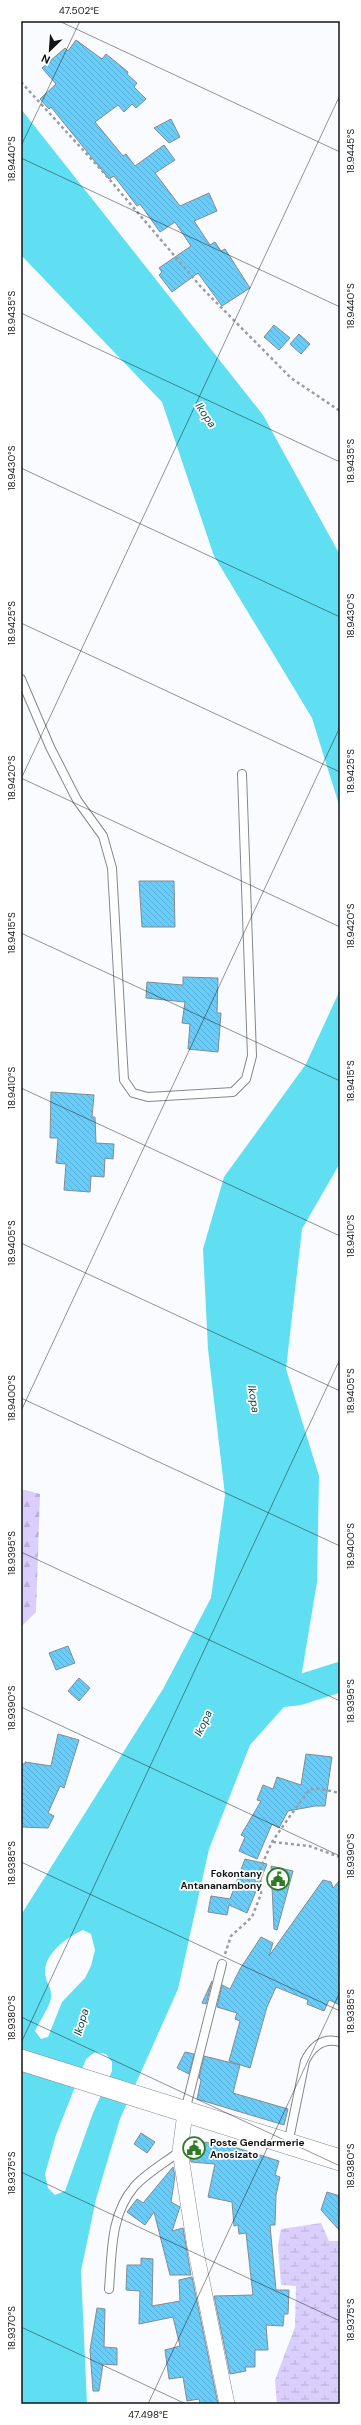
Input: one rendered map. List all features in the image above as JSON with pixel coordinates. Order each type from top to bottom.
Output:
[{"type":"main road","points":[[21,2060],[179,2111],[340,2160]]},
{"type":"street","points":[[179,2111],[180,2151],[195,2247],[228,2404]]},
{"type":"lane","points":[[21,679],[57,760],[77,800],[103,836],[112,868],[124,1080],[133,1093],[148,1098],[233,1092],[246,1079],[252,1056],[242,774]]},
{"type":"lane","points":[[179,2111],[222,1964]]},
{"type":"lane","points":[[288,2144],[305,2061],[311,2050],[320,2042],[335,2040],[340,2042]]},
{"type":"lane","points":[[109,2289],[113,2235],[121,2205],[135,2186],[180,2151]]},
{"type":"path","points":[[21,82],[104,173],[201,287],[291,378],[340,411]]},
{"type":"path","points":[[222,1964],[231,1936],[252,1917],[261,1894],[260,1869],[272,1842],[309,1790],[316,1788],[340,1793]]},
{"type":"path","points":[[272,1842],[308,1846],[340,1857]]},
{"type":"green space","points":[[21,1489],[40,1494],[36,1612],[21,1627]]},
{"type":"green space","points":[[321,2223],[329,2241],[340,2241],[340,2404],[277,2404],[275,2380],[295,2327],[296,2286],[281,2285],[278,2245],[281,2229]]},
{"type":"water","name":"Ikopa","points":[[21,109],[263,415],[340,555],[340,808],[312,718],[214,556],[162,402],[21,255]]},
{"type":"water","name":"Ikopa","points":[[340,990],[340,1163],[302,1229],[286,1369],[319,1476],[317,1582],[299,1690],[250,1745],[209,1849],[178,1989],[120,2119],[96,2199],[81,2271],[87,2404],[21,2404],[21,1915],[163,1689],[211,1598],[225,1495],[208,1349],[203,1249],[224,1177],[306,1064]],"holes":[[[83,1930],[91,1934],[95,1950],[91,1966],[85,1978],[62,2002],[48,2037],[41,2039],[35,2031],[47,2010],[51,1998],[45,1970],[47,1962],[62,1943]],[[95,2052],[106,2054],[112,2062],[112,2071],[93,2113],[65,2191],[55,2195],[48,2188],[45,2174],[56,2135],[86,2059]]]},
{"type":"building","points":[[76,40],[102,59],[106,54],[128,72],[127,74],[137,83],[134,87],[146,99],[136,108],[132,104],[124,112],[118,105],[95,122],[123,156],[126,154],[135,166],[164,145],[175,160],[155,173],[180,206],[209,193],[217,211],[194,221],[210,245],[215,242],[221,251],[225,249],[250,288],[222,306],[198,273],[172,292],[159,275],[162,272],[159,268],[191,246],[175,222],[160,232],[140,204],[137,206],[114,176],[109,179],[51,107],[49,109],[40,99],[56,84],[42,68],[65,48],[68,51]]},
{"type":"building","points":[[171,119],[180,137],[169,143],[154,128]]},
{"type":"building","points":[[274,325],[290,338],[279,350],[264,337]]},
{"type":"building","points":[[299,334],[310,344],[301,354],[290,344]]},
{"type":"building","points":[[139,881],[174,881],[175,927],[142,927]]},
{"type":"building","points":[[183,977],[218,978],[217,1013],[221,1013],[218,1052],[188,1049],[190,1024],[182,1023],[185,1002],[146,998],[147,982],[183,985]]},
{"type":"building","points":[[51,1092],[94,1095],[92,1117],[95,1117],[96,1143],[114,1144],[113,1159],[105,1158],[104,1177],[91,1176],[90,1192],[64,1190],[66,1164],[56,1163],[58,1138],[50,1138]]},
{"type":"building","points":[[68,1646],[75,1663],[56,1670],[49,1653]]},
{"type":"building","points":[[79,1678],[90,1688],[79,1701],[68,1691]]},
{"type":"building","points":[[58,1734],[79,1740],[64,1788],[60,1786],[48,1813],[54,1816],[48,1828],[21,1827],[21,1764],[25,1764],[25,1762],[51,1766]]},
{"type":"building","points":[[306,1754],[332,1757],[325,1806],[315,1806],[288,1811],[279,1828],[272,1824],[257,1859],[239,1851],[245,1837],[241,1835],[261,1801],[257,1800],[263,1785],[273,1789],[277,1777],[301,1785]]},
{"type":"building","points":[[245,1859],[267,1864],[247,1913],[229,1905],[227,1915],[208,1912],[211,1896],[230,1899]]},
{"type":"building","points":[[271,1866],[293,1871],[277,1930],[274,1929]]},
{"type":"building","points":[[323,1880],[331,1882],[333,1888],[340,1880],[340,2005],[329,2000],[324,2011],[307,2004],[308,2000],[276,1987],[267,2007],[250,2068],[229,2061],[240,2021],[235,2019],[237,2013],[217,2007],[222,1985],[230,1989],[240,1969],[261,1937],[273,1943],[269,1956]]},
{"type":"building","points":[[212,1981],[206,2004],[202,2003]]},
{"type":"building","points":[[185,2052],[194,2054],[189,2074],[177,2068]]},
{"type":"building","points":[[204,2056],[240,2065],[233,2093],[288,2109],[284,2125],[197,2099],[201,2080],[199,2078]]},
{"type":"building","points":[[141,2133],[155,2142],[147,2153],[134,2144]]},
{"type":"building","points":[[200,2142],[221,2143],[279,2161],[275,2175],[280,2177],[276,2195],[275,2225],[270,2225],[276,2290],[289,2290],[288,2314],[284,2314],[283,2326],[266,2325],[268,2350],[255,2350],[255,2367],[245,2367],[246,2371],[230,2374],[214,2296],[253,2295],[246,2233],[239,2234],[238,2225],[234,2226],[232,2202],[208,2197],[215,2164],[191,2162],[189,2151],[191,2146]]},
{"type":"building","points":[[173,2167],[175,2176],[171,2202],[180,2207],[172,2231],[183,2228],[191,2275],[170,2275],[154,2212],[145,2225],[127,2212],[137,2199],[143,2203]]},
{"type":"building","points":[[327,2192],[340,2196],[340,2231],[321,2210]]},
{"type":"building","points":[[141,2258],[153,2259],[152,2306],[180,2301],[179,2280],[192,2277],[218,2404],[200,2404],[199,2399],[187,2401],[183,2377],[169,2379],[165,2350],[180,2346],[173,2317],[139,2324],[140,2291],[126,2290],[127,2265],[141,2265]]},
{"type":"building","points":[[97,2308],[105,2309],[104,2347],[117,2348],[117,2365],[103,2364],[99,2391],[93,2391],[90,2350]]},
{"type":"waterway","points":[[258,1695],[299,1690],[340,1677]]},
{"type":"place","name":"Fokontany Antananambony","points":[[278,1879]]},
{"type":"place","name":"Poste Gendarmerie Anosizato","points":[[194,2148]]}]
